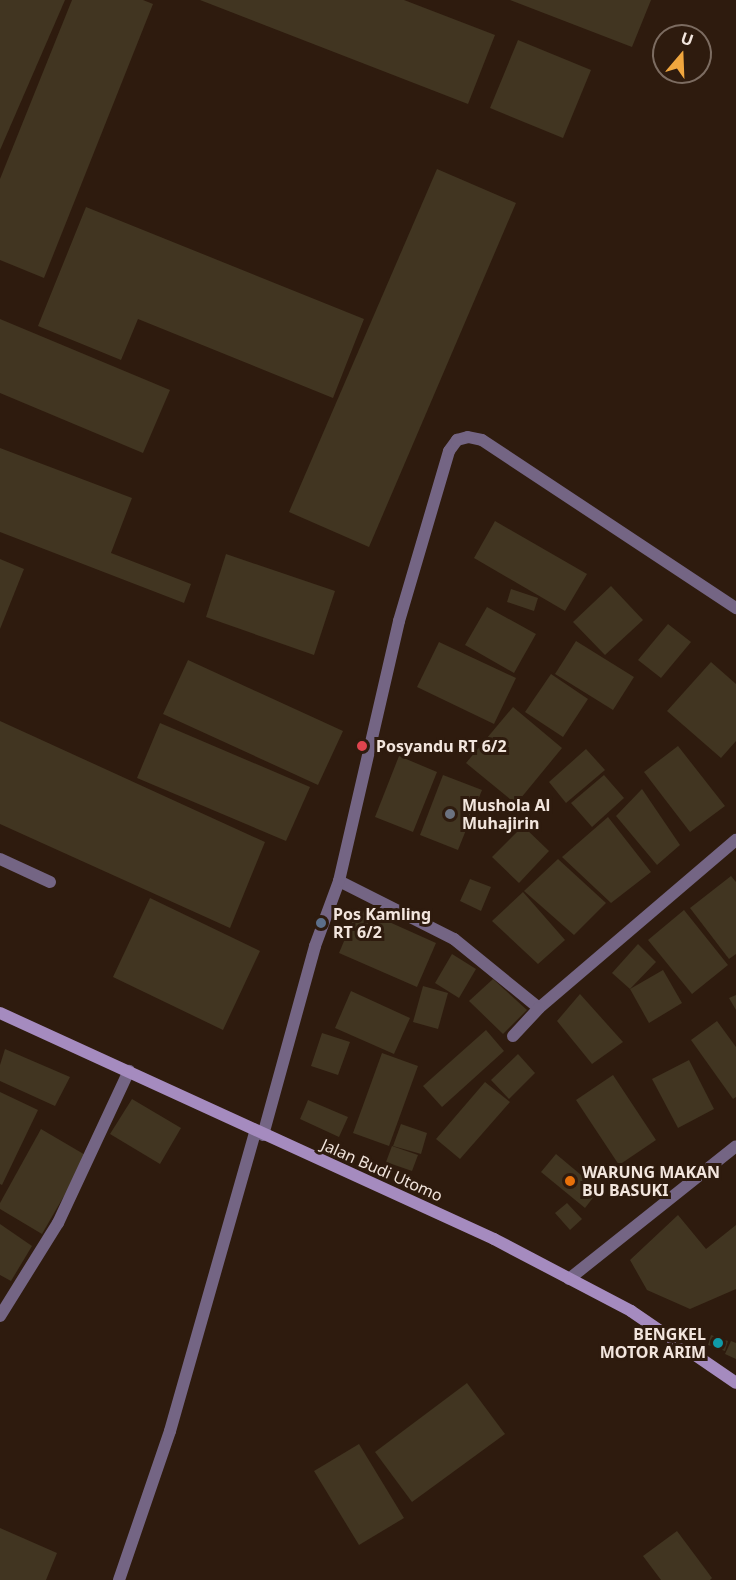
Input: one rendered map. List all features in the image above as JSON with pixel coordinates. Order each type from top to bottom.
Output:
[{"type":"main road","name":"Jalan Budi Utomo","points":[[0,1013],[494,1239],[631,1311],[736,1383]]},
{"type":"street","points":[[118,1580],[170,1431],[315,946],[339,881],[399,621],[448,451],[457,440],[468,437],[482,440],[736,608]]},
{"type":"street","points":[[513,1036],[538,1008],[736,840]]},
{"type":"street","points":[[0,859],[50,882]]},
{"type":"street","points":[[339,881],[454,939],[538,1008]]},
{"type":"street","points":[[0,1316],[57,1222],[129,1071]]},
{"type":"street","points":[[569,1279],[736,1146]]},
{"type":"building","points":[[0,0],[65,0],[0,150]]},
{"type":"building","points":[[72,0],[143,0],[153,4],[44,278],[0,260],[0,179]]},
{"type":"building","points":[[200,0],[404,0],[495,35],[468,104]]},
{"type":"building","points":[[510,0],[651,0],[632,47]]},
{"type":"building","points":[[518,40],[591,70],[563,138],[490,108]]},
{"type":"building","points":[[437,169],[516,203],[369,547],[289,512]]},
{"type":"building","points":[[86,207],[364,319],[333,398],[138,319],[121,360],[38,326]]},
{"type":"building","points":[[0,319],[170,390],[143,453],[0,393]]},
{"type":"building","points":[[0,448],[132,498],[111,553],[191,584],[184,603],[0,532]]},
{"type":"building","points":[[495,521],[587,574],[565,611],[474,558]]},
{"type":"building","points":[[226,554],[335,591],[314,655],[206,617]]},
{"type":"building","points":[[0,559],[24,569],[0,629]]},
{"type":"building","points":[[611,586],[643,620],[605,655],[573,622]]},
{"type":"building","points":[[511,589],[538,598],[534,611],[507,602]]},
{"type":"building","points":[[487,607],[536,634],[514,673],[465,645]]},
{"type":"building","points":[[668,624],[691,642],[661,678],[638,660]]},
{"type":"building","points":[[576,641],[634,677],[613,710],[555,674]]},
{"type":"building","points":[[439,642],[516,678],[494,724],[417,687]]},
{"type":"building","points":[[188,660],[343,731],[318,785],[163,714]]},
{"type":"building","points":[[711,662],[736,684],[736,741],[721,758],[667,711]]},
{"type":"building","points":[[551,674],[588,699],[563,737],[525,712]]},
{"type":"building","points":[[513,707],[562,748],[516,804],[466,763]]},
{"type":"building","points":[[0,721],[265,842],[230,928],[0,824]]},
{"type":"building","points":[[160,723],[310,787],[286,841],[137,778]]},
{"type":"building","points":[[678,746],[725,806],[690,832],[644,772]]},
{"type":"building","points":[[586,749],[605,770],[566,803],[549,782]]},
{"type":"building","points":[[399,756],[437,772],[413,832],[375,817]]},
{"type":"building","points":[[443,775],[482,790],[458,850],[420,835]]},
{"type":"building","points":[[604,775],[624,798],[592,827],[571,803]]},
{"type":"building","points":[[642,789],[680,845],[657,865],[616,816]]},
{"type":"building","points":[[608,817],[651,872],[611,903],[562,857]]},
{"type":"building","points":[[523,826],[549,851],[519,883],[492,857]]},
{"type":"building","points":[[558,859],[606,903],[574,935],[524,891]]},
{"type":"building","points":[[731,876],[736,882],[736,954],[729,959],[690,908]]},
{"type":"building","points":[[470,879],[491,887],[481,911],[460,901]]},
{"type":"building","points":[[523,892],[565,940],[538,964],[492,921]]},
{"type":"building","points":[[150,898],[260,951],[223,1030],[113,977]]},
{"type":"building","points":[[358,908],[436,943],[417,987],[339,953]]},
{"type":"building","points":[[684,910],[728,965],[692,994],[648,940]]},
{"type":"building","points":[[638,944],[656,962],[630,989],[612,973]]},
{"type":"building","points":[[452,954],[476,969],[459,998],[435,983]]},
{"type":"building","points":[[663,970],[682,1003],[649,1023],[630,989]]},
{"type":"building","points":[[493,979],[527,1010],[503,1034],[469,1001]]},
{"type":"building","points":[[423,986],[448,993],[438,1029],[413,1022]]},
{"type":"building","points":[[351,991],[410,1018],[394,1054],[335,1028]]},
{"type":"building","points":[[580,994],[623,1042],[592,1064],[557,1021]]},
{"type":"building","points":[[736,995],[736,1010],[729,998]]},
{"type":"building","points":[[717,1021],[736,1047],[736,1097],[733,1099],[691,1040]]},
{"type":"building","points":[[486,1030],[504,1051],[442,1107],[423,1086]]},
{"type":"building","points":[[322,1033],[350,1042],[338,1075],[311,1066]]},
{"type":"building","points":[[5,1049],[70,1077],[55,1106],[0,1081],[0,1065]]},
{"type":"building","points":[[382,1053],[418,1066],[389,1146],[353,1133]]},
{"type":"building","points":[[518,1054],[535,1073],[509,1099],[491,1080]]},
{"type":"building","points":[[689,1060],[714,1109],[678,1128],[652,1079]]},
{"type":"building","points":[[613,1075],[656,1140],[619,1165],[576,1100]]},
{"type":"building","points":[[485,1082],[510,1102],[460,1159],[436,1139]]},
{"type":"building","points":[[0,1092],[38,1110],[2,1185],[0,1184]]},
{"type":"building","points":[[132,1099],[181,1128],[160,1164],[110,1134]]},
{"type":"building","points":[[308,1100],[348,1117],[339,1137],[300,1119]]},
{"type":"building","points":[[401,1124],[427,1133],[421,1154],[393,1146]]},
{"type":"building","points":[[41,1129],[87,1156],[42,1234],[0,1209],[0,1203]]},
{"type":"building","points":[[392,1146],[418,1155],[412,1171],[386,1162]]},
{"type":"building","name":"WARUNG MAKAN BU BASUKI","points":[[556,1154],[599,1190],[585,1208],[541,1172]]},
{"type":"building","points":[[567,1203],[582,1219],[570,1230],[555,1213]]},
{"type":"building","points":[[678,1215],[706,1249],[736,1225],[736,1289],[690,1309],[647,1290],[630,1260]]},
{"type":"building","points":[[0,1224],[32,1246],[11,1281],[0,1275]]},
{"type":"building","name":"BENGKEL MOTOR ARIM","points":[[711,1335],[728,1341],[725,1351],[708,1345]]},
{"type":"building","points":[[731,1341],[736,1343],[736,1359],[725,1354]]},
{"type":"building","points":[[467,1383],[505,1434],[412,1502],[375,1452]]},
{"type":"building","points":[[359,1444],[404,1518],[359,1545],[314,1471]]},
{"type":"building","points":[[0,1528],[57,1553],[46,1580],[0,1580]]},
{"type":"building","points":[[677,1531],[712,1578],[710,1580],[661,1580],[643,1556]]},
{"type":"place","name":"Posyandu RT 6/2","points":[[362,746]]},
{"type":"place","name":"Mushola Al Muhajirin","points":[[450,814]]},
{"type":"place","name":"Pos Kamling RT 6/2","points":[[321,923]]},
{"type":"place","name":"WARUNG MAKAN BU BASUKI","points":[[570,1181]]},
{"type":"place","name":"BENGKEL MOTOR ARIM","points":[[718,1343]]}]
